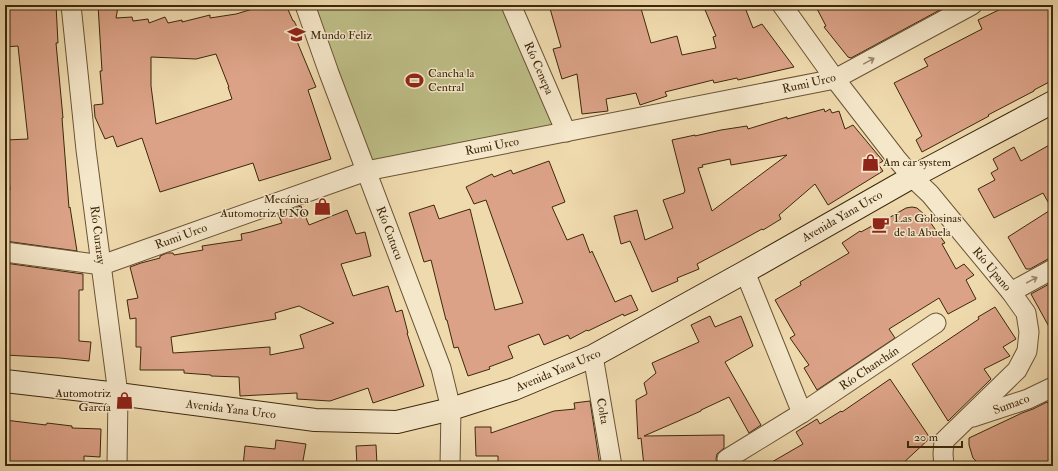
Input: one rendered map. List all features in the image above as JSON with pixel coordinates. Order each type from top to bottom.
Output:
[{"type":"street","name":"Río Curaray","points":[[72,5],[86,142],[118,394],[116,466]]},
{"type":"street","name":"Río Cutucu","points":[[305,5],[329,73],[441,368],[451,409],[450,466]]},
{"type":"street","name":"Río Cenepa","points":[[511,5],[566,132]]},
{"type":"street","name":"Río Upano","points":[[782,5],[835,79],[912,177],[930,194],[1011,292],[1026,313],[1029,332],[1027,351],[1017,370],[944,442],[944,466]]},
{"type":"street","name":"Rumi Urco","points":[[5,252],[102,265],[366,171],[835,79],[972,5]]},
{"type":"street","name":"Avenida Yana Urco","points":[[5,382],[118,394],[315,420],[397,422],[451,409],[514,389],[593,356],[912,177],[1053,102]]},
{"type":"street","points":[[1011,292],[1053,269]]},
{"type":"street","points":[[745,272],[802,413]]},
{"type":"street","name":"Río Chanchán","points":[[727,459],[802,413],[936,323]]},
{"type":"street","name":"Colta","points":[[593,356],[612,466]]},
{"type":"street","name":"Sumaco","points":[[968,419],[1028,399],[1053,387]]},
{"type":"green space","name":"Cancha la Central","points":[[309,5],[506,5],[559,126],[368,165]]},
{"type":"building","points":[[5,5],[56,5],[58,43],[56,43],[69,208],[70,207],[77,251],[5,241],[5,189],[10,190],[6,140],[28,139],[18,46],[5,47]]},
{"type":"building","points":[[98,5],[118,7],[116,18],[132,17],[133,21],[148,19],[149,23],[165,17],[168,23],[182,20],[182,22],[210,15],[210,18],[236,14],[264,5],[286,5],[302,37],[296,39],[316,87],[308,90],[331,159],[259,181],[253,163],[160,192],[142,138],[117,147],[113,136],[105,139],[95,117],[94,105],[103,104],[100,71],[102,71]],"holes":[[[216,54],[232,99],[156,124],[151,86],[151,57],[196,59]]]},
{"type":"building","points":[[549,5],[640,5],[651,43],[677,36],[682,55],[716,48],[713,37],[716,36],[703,5],[744,5],[753,28],[762,24],[794,67],[738,80],[737,78],[714,83],[713,80],[665,92],[667,96],[640,105],[636,93],[606,99],[608,111],[582,114],[577,74],[562,79],[553,49],[561,47]]},
{"type":"building","points":[[815,5],[949,5],[851,58],[848,57],[824,27],[826,26]]},
{"type":"building","points":[[1009,5],[1053,5],[1053,80],[922,152],[916,140],[922,136],[894,83],[928,66],[924,59],[982,29],[978,20]]},
{"type":"building","points":[[824,109],[825,112],[830,109],[832,113],[839,111],[845,129],[853,125],[883,161],[878,164],[883,171],[828,205],[815,184],[779,215],[781,219],[697,264],[699,269],[677,278],[678,281],[652,292],[630,241],[621,244],[614,216],[637,210],[645,240],[673,228],[663,200],[684,193],[685,191],[672,140],[747,126],[748,129],[787,117],[787,119]],"holes":[[[787,155],[712,211],[698,168],[703,167],[702,165],[730,159],[731,165]]]},
{"type":"building","points":[[1053,143],[1053,258],[1048,259],[1030,269],[1026,269],[1008,237],[1052,209],[1043,193],[994,218],[978,189],[995,180],[991,173],[998,169],[993,159],[1014,147],[1021,161]]},
{"type":"building","points":[[549,161],[565,202],[552,207],[567,240],[583,234],[590,253],[592,251],[615,302],[631,295],[638,310],[624,316],[623,314],[570,339],[568,335],[544,345],[539,334],[508,346],[513,358],[489,367],[490,369],[468,376],[458,347],[454,348],[431,260],[424,262],[409,213],[434,205],[439,219],[470,209],[495,310],[523,303],[486,200],[474,204],[466,187],[492,174],[494,177],[511,170],[513,174]]},
{"type":"building","points":[[301,206],[309,225],[347,210],[356,234],[365,232],[371,256],[341,264],[353,296],[388,286],[396,312],[402,310],[407,333],[424,386],[373,403],[368,388],[330,401],[297,399],[297,393],[240,396],[239,377],[184,373],[184,370],[140,370],[141,347],[136,347],[136,318],[130,319],[127,300],[138,298],[130,267],[160,258],[160,256],[167,253],[173,253],[174,255],[203,250],[202,246],[242,240],[241,234],[282,223],[278,214]],"holes":[[[299,306],[334,323],[300,335],[304,348],[270,355],[270,347],[173,353],[171,337],[276,319],[275,313]]]},
{"type":"building","points":[[906,208],[917,208],[925,215],[945,243],[942,244],[956,269],[964,264],[974,275],[966,280],[976,299],[948,314],[939,298],[889,329],[895,338],[817,390],[804,368],[809,365],[790,338],[795,335],[775,300],[801,285],[800,282],[849,253],[842,243],[860,231],[861,232],[879,222],[880,223]]},
{"type":"building","points":[[5,263],[83,274],[83,290],[79,290],[79,341],[91,342],[89,361],[5,355]]},
{"type":"building","points":[[1053,282],[1053,334],[1031,294]]},
{"type":"building","points":[[995,307],[1016,339],[1003,347],[1010,356],[984,369],[991,379],[948,421],[912,364],[979,319],[978,317]]},
{"type":"building","points":[[710,316],[715,327],[741,316],[753,346],[725,362],[761,425],[749,433],[729,397],[644,436],[724,435],[724,448],[717,454],[717,463],[713,466],[695,466],[695,464],[644,466],[641,438],[638,439],[636,400],[647,394],[644,383],[656,373],[652,363],[699,342],[691,325]]},
{"type":"building","points":[[890,379],[930,438],[900,466],[765,466],[803,444],[796,432],[817,419],[820,424],[841,411],[842,412]]},
{"type":"building","points":[[590,401],[600,466],[498,466],[498,456],[476,456],[475,427],[491,427],[491,433],[554,411],[575,409],[574,403]]},
{"type":"building","points":[[1047,402],[1053,409],[1053,466],[995,466],[993,461],[981,466],[973,458],[969,445],[969,438]]},
{"type":"building","points":[[5,420],[46,425],[47,423],[72,426],[72,428],[101,429],[100,457],[84,456],[84,466],[5,466]]},
{"type":"building","points":[[276,440],[306,444],[302,466],[243,466],[245,446],[275,449]]},
{"type":"building","points":[[376,445],[377,465],[357,466],[356,446]]},
{"type":"place","name":"Mundo Feliz","points":[[297,35]]},
{"type":"place","name":"Cancha la Central","points":[[415,80]]},
{"type":"place","name":"Am car system","points":[[870,162]]},
{"type":"place","name":"Mecánica Automotriz UNO","points":[[322,206]]},
{"type":"place","name":"Las Golosinas de la Abuela","points":[[881,225]]},
{"type":"place","name":"Automotriz García","points":[[124,400]]}]
